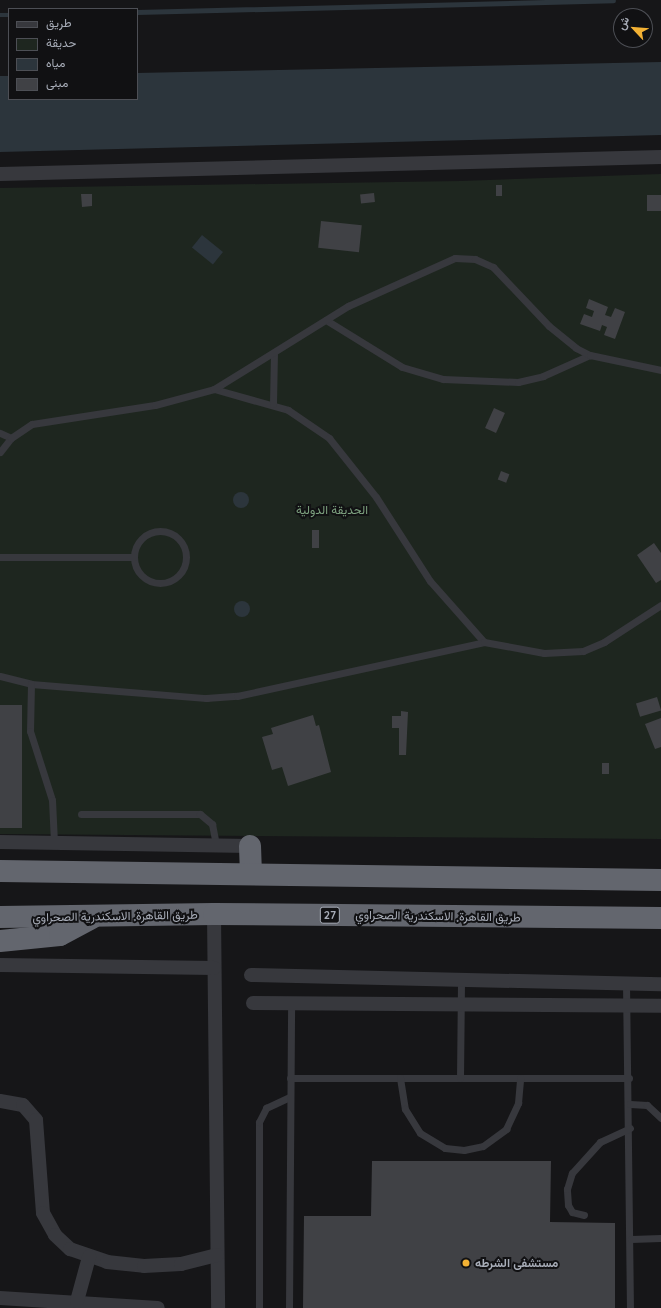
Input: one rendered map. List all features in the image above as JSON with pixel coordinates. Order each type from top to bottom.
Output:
[{"type":"highway","points":[[250,846],[251,873]]},
{"type":"highway","points":[[0,871],[251,873],[661,880]]},
{"type":"highway","name":"طريق القاهرة, الاسكندرية الصحراوي","points":[[0,917],[94,918],[214,914],[661,918]]},
{"type":"highway","points":[[0,941],[60,935],[94,918]]},
{"type":"street","points":[[0,174],[661,157]]},
{"type":"street","points":[[0,842],[250,846]]},
{"type":"street","points":[[214,914],[218,1308]]},
{"type":"street","points":[[0,965],[214,968]]},
{"type":"street","points":[[251,975],[661,984]]},
{"type":"street","points":[[253,1003],[661,1006]]},
{"type":"street","points":[[0,1101],[22,1106],[36,1120],[43,1213],[62,1243],[88,1257],[144,1266],[181,1264],[218,1255]]},
{"type":"street","points":[[77,1301],[88,1257]]},
{"type":"street","points":[[0,1298],[77,1301],[158,1308]]},
{"type":"lane","points":[[0,452],[10,438],[43,422],[155,405],[214,390],[274,354],[326,320],[446,260],[470,258],[493,267],[557,334],[590,355],[661,370]]},
{"type":"lane","points":[[326,320],[402,367],[456,381],[518,382],[543,376],[590,355]]},
{"type":"lane","points":[[273,404],[274,354]]},
{"type":"lane","points":[[214,390],[273,404],[316,427],[341,450],[430,581],[484,642]]},
{"type":"lane","points":[[0,433],[10,438]]},
{"type":"lane","points":[[161,530],[179,538],[187,556],[182,572],[160,583],[139,573],[134,557],[142,538],[161,530]]},
{"type":"lane","points":[[0,557],[134,557]]},
{"type":"lane","points":[[0,676],[31,684],[221,697],[484,642],[544,652],[583,651],[604,642],[661,605]]},
{"type":"lane","points":[[31,684],[30,731],[54,811],[54,842]]},
{"type":"lane","points":[[81,814],[200,814],[212,824],[216,845]]},
{"type":"lane","points":[[460,1078],[461,980]]},
{"type":"lane","points":[[626,983],[630,1104],[630,1308]]},
{"type":"lane","points":[[288,1308],[291,1004]]},
{"type":"lane","points":[[290,1078],[629,1078]]},
{"type":"lane","points":[[400,1078],[405,1109],[420,1133],[440,1146],[464,1150],[483,1146],[506,1129],[518,1103],[520,1078]]},
{"type":"lane","points":[[259,1308],[260,1122],[266,1108],[290,1098]]},
{"type":"lane","points":[[630,1104],[647,1105],[661,1118]]},
{"type":"lane","points":[[584,1215],[572,1212],[568,1205],[567,1188],[572,1173],[600,1142],[630,1128]]},
{"type":"lane","points":[[631,1238],[661,1238]]},
{"type":"green space","name":"الحديقة الدولية","points":[[661,174],[661,839],[0,834],[0,188],[461,181]]},
{"type":"water","points":[[661,62],[661,135],[0,152],[0,76],[8,76],[8,100],[138,100],[138,73]]},
{"type":"water","points":[[202,235],[223,252],[213,264],[192,247]]},
{"type":"water","points":[[241,492],[247,494],[249,500],[247,506],[241,508],[235,506],[233,500],[235,494]]},
{"type":"water","points":[[242,601],[248,603],[250,609],[248,615],[242,617],[236,615],[234,609],[236,603]]},
{"type":"building","points":[[496,185],[502,185],[502,196],[496,196]]},
{"type":"building","points":[[374,193],[375,202],[361,203],[360,194]]},
{"type":"building","points":[[81,194],[92,194],[92,206],[82,207]]},
{"type":"building","points":[[647,195],[661,195],[661,211],[647,211]]},
{"type":"building","points":[[321,221],[362,225],[359,252],[318,248]]},
{"type":"building","points":[[589,299],[608,307],[605,315],[611,317],[615,308],[625,312],[615,339],[604,335],[607,327],[602,325],[600,331],[580,324],[584,314],[592,317],[594,311],[586,308]]},
{"type":"building","points":[[494,408],[505,413],[496,433],[485,428]]},
{"type":"building","points":[[501,471],[509,474],[506,483],[498,479]]},
{"type":"building","points":[[312,530],[319,530],[319,548],[312,548]]},
{"type":"building","points":[[654,543],[661,553],[661,580],[656,583],[637,555]]},
{"type":"building","points":[[657,697],[661,710],[640,717],[636,703]]},
{"type":"building","points":[[0,705],[22,705],[22,828],[0,828]]},
{"type":"building","points":[[401,711],[408,712],[406,755],[399,755],[399,728],[392,728],[392,716],[401,716]]},
{"type":"building","points":[[313,715],[316,726],[319,725],[331,772],[288,786],[282,767],[272,770],[262,737],[273,734],[271,728]]},
{"type":"building","points":[[661,718],[661,747],[655,749],[645,724]]},
{"type":"building","points":[[602,763],[609,763],[609,774],[602,774]]},
{"type":"building","points":[[372,1161],[551,1161],[550,1222],[615,1223],[615,1308],[303,1308],[304,1216],[371,1216]]},
{"type":"waterway","points":[[138,12],[613,0]]},
{"type":"waterway","points":[[0,15],[8,15]]},
{"type":"place","name":"مستشفى الشرطه","points":[[466,1263]]}]
